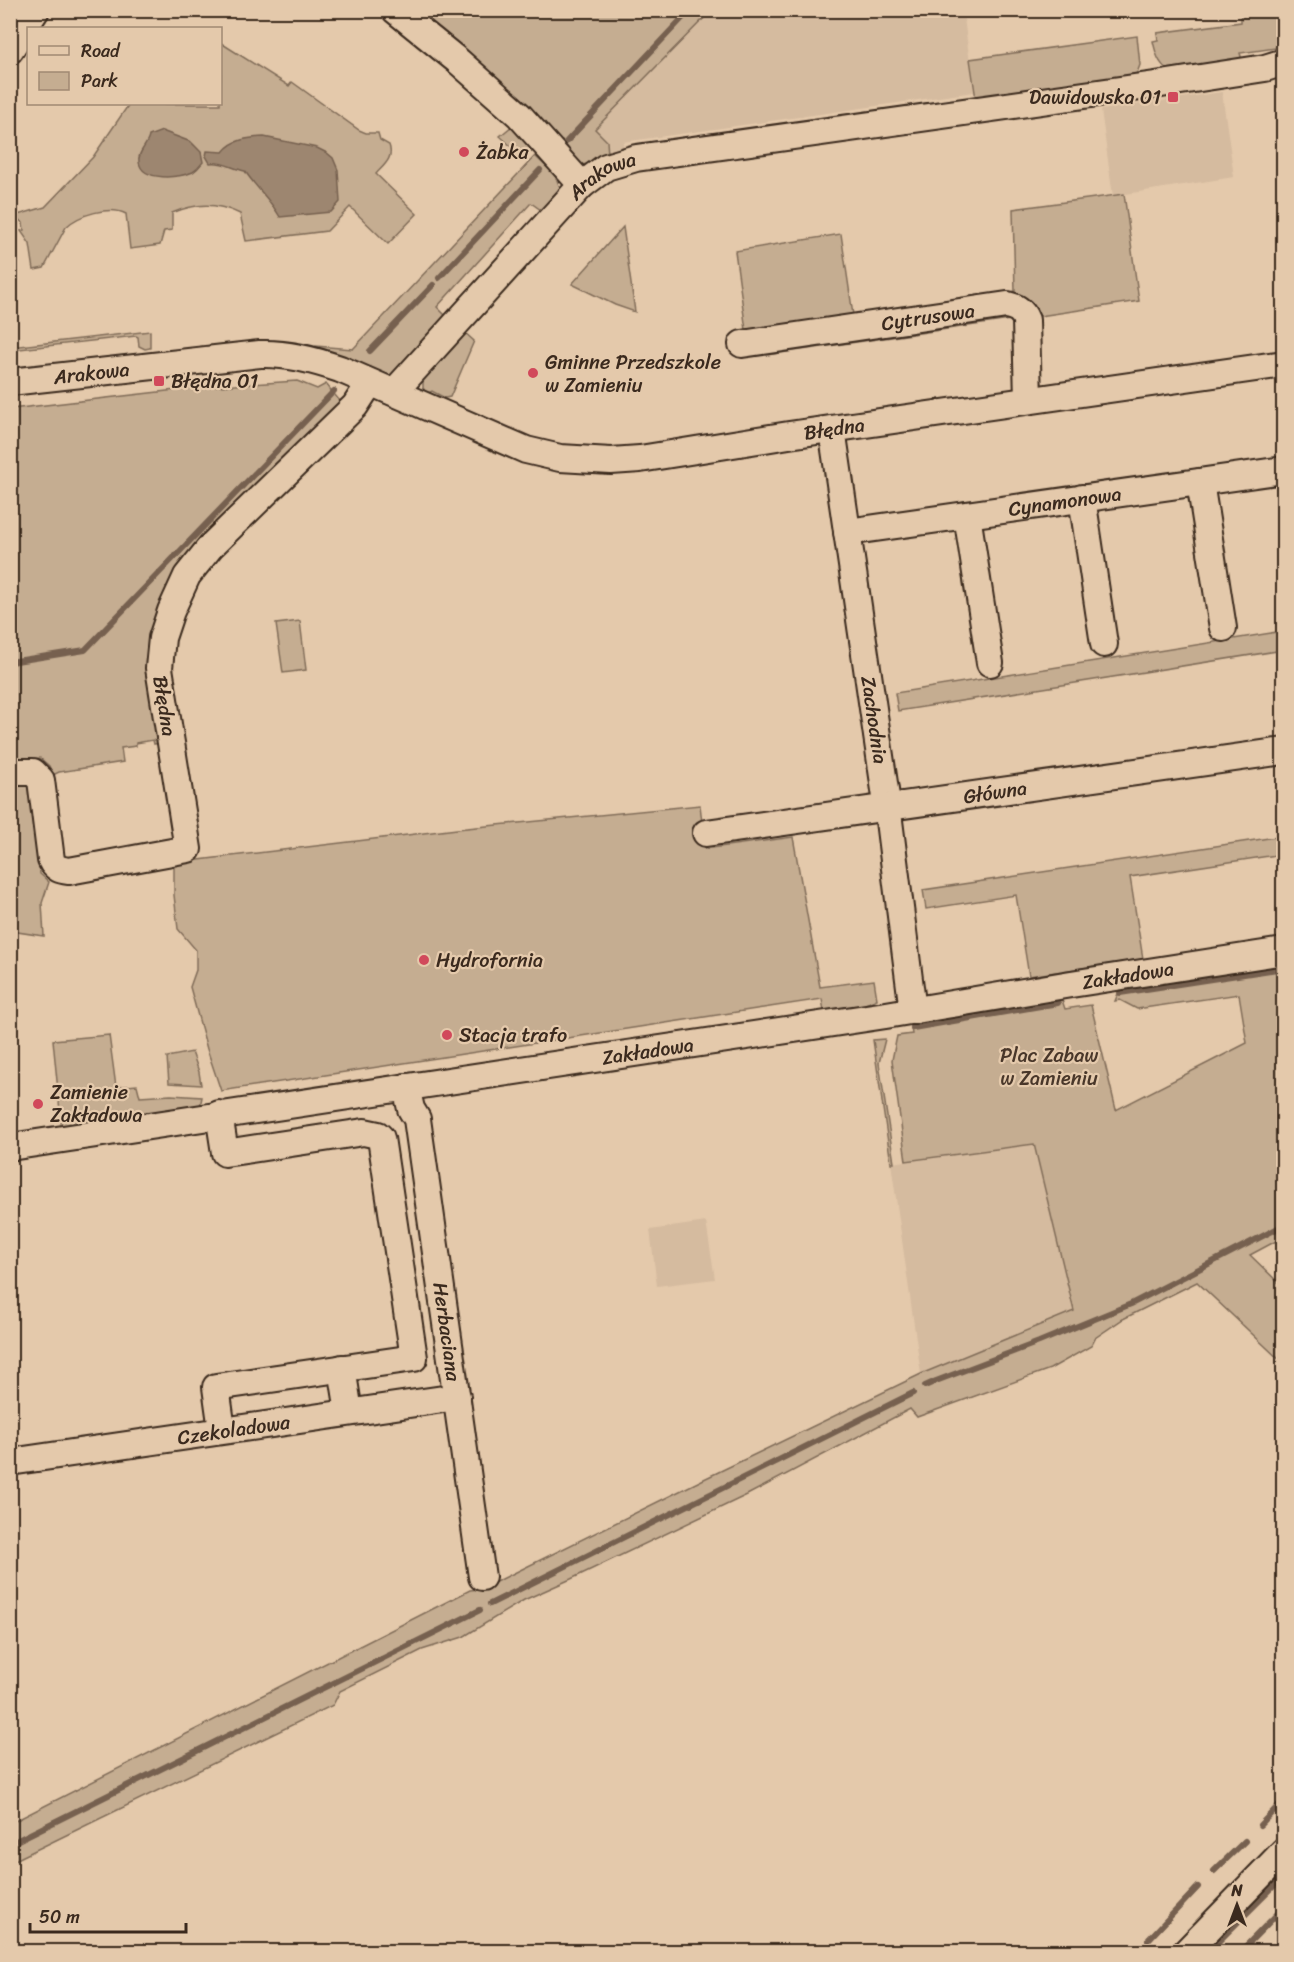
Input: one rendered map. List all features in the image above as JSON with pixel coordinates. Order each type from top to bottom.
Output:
[{"type":"street","points":[[10,50],[36,10]]},
{"type":"street","points":[[395,10],[519,115],[582,185]]},
{"type":"street","name":"Arakowa","points":[[10,382],[269,353],[311,359],[394,392],[582,185],[606,167],[636,159],[1155,85],[1265,68],[1284,62]]},
{"type":"street","name":"Cytrusowa","points":[[742,344],[1007,305],[1017,308],[1024,314],[1026,320],[1028,400]]},
{"type":"street","name":"Błędna","points":[[394,392],[526,450],[560,458],[640,459],[1284,364]]},
{"type":"street","name":"Błędna","points":[[10,772],[33,772],[41,780],[51,860],[61,870],[188,849],[159,668],[162,638],[171,611],[187,576],[212,546],[355,406],[370,383]]},
{"type":"street","name":"Zachodnia","points":[[832,429],[887,808],[913,1011]]},
{"type":"street","name":"Cynamonowa","points":[[847,532],[1284,470]]},
{"type":"street","points":[[1200,482],[1223,628]]},
{"type":"street","points":[[1082,498],[1104,644]]},
{"type":"street","points":[[967,515],[990,663]]},
{"type":"street","name":"Główna","points":[[706,833],[1284,751]]},
{"type":"street","name":"Zakładowa","points":[[10,1147],[913,1011],[1284,951]]},
{"type":"street","name":"Herbaciana","points":[[406,1087],[411,1108],[417,1119],[482,1577]]},
{"type":"street","points":[[219,1114],[225,1153],[364,1132],[378,1135],[381,1138],[414,1358],[216,1387],[222,1430]]},
{"type":"street","points":[[342,1368],[349,1412]]},
{"type":"street","name":"Czekoladowa","points":[[10,1462],[457,1397]]},
{"type":"street","points":[[1186,1952],[1284,1851]]},
{"type":"shaded area","points":[[711,11],[963,11],[974,92],[623,142],[624,150],[608,155],[595,129]]},
{"type":"shaded area","points":[[1222,92],[1234,177],[1113,196],[1101,110]]},
{"type":"shaded area","points":[[162,131],[191,142],[201,152],[203,162],[198,169],[187,174],[162,177],[147,173],[142,168],[139,158],[149,136]]},
{"type":"shaded area","points":[[264,137],[317,148],[333,158],[338,170],[340,202],[331,212],[280,217],[245,171],[219,163],[210,163],[206,156],[207,151],[223,152],[236,142]]},
{"type":"shaded area","points":[[1034,1144],[1074,1311],[921,1374],[891,1163]]},
{"type":"shaded area","points":[[706,1222],[715,1279],[657,1286],[650,1230]]},
{"type":"green space","points":[[414,11],[711,11],[595,129],[607,141],[608,155],[580,165],[563,141],[557,145]]},
{"type":"green space","points":[[1241,11],[1283,11],[1283,47],[1240,53],[1242,60],[1169,71],[1156,54],[1153,41],[1158,40],[1157,33],[1241,22]]},
{"type":"green space","points":[[1137,36],[1140,65],[1137,73],[1125,79],[976,99],[970,59]]},
{"type":"green space","points":[[222,44],[289,86],[292,82],[359,130],[366,133],[378,133],[380,140],[389,145],[390,154],[376,174],[417,214],[388,244],[350,207],[327,231],[246,241],[240,214],[223,207],[206,205],[189,207],[172,213],[172,230],[164,231],[160,245],[130,249],[126,214],[119,211],[103,211],[86,215],[66,227],[44,268],[34,270],[30,244],[21,231],[24,230],[23,223],[14,216],[45,207],[93,157],[128,105],[222,105]]},
{"type":"green space","points":[[512,126],[536,150],[521,152],[500,136]]},
{"type":"green space","points":[[535,156],[555,175],[560,188],[541,210],[531,203],[437,307],[448,318],[393,376],[381,376],[316,350],[316,346],[353,349]]},
{"type":"green space","points":[[1124,194],[1139,301],[1033,317],[746,330],[735,251],[841,234],[853,315],[1015,291],[1013,209]]},
{"type":"green space","points":[[623,227],[635,312],[572,284]]},
{"type":"green space","points":[[985,313],[1017,319],[767,355],[766,347]]},
{"type":"green space","points":[[150,331],[150,348],[145,349],[139,346],[136,336],[11,350],[11,347]]},
{"type":"green space","points":[[463,331],[474,341],[450,397],[445,398],[432,391],[427,394],[423,388],[423,377]]},
{"type":"green space","points":[[297,381],[317,389],[326,384],[339,400],[346,404],[184,570],[159,743],[154,744],[153,740],[121,748],[123,762],[59,772],[53,775],[49,766],[40,758],[11,762],[11,409],[202,387]]},
{"type":"green space","points":[[300,621],[306,670],[283,673],[276,624]]},
{"type":"green space","points":[[1283,631],[1283,650],[898,711],[895,693]]},
{"type":"green space","points":[[21,781],[32,790],[40,874],[49,882],[42,903],[44,936],[11,931],[10,783]]},
{"type":"green space","points":[[700,805],[705,849],[793,837],[820,987],[874,980],[877,999],[856,1008],[824,1011],[822,999],[221,1091],[190,987],[196,970],[196,950],[178,929],[174,895],[174,863],[457,829]]},
{"type":"green space","points":[[1283,836],[1283,854],[1130,877],[1143,959],[1029,976],[1016,895],[926,909],[923,890]]},
{"type":"green space","name":"Plac Zabaw w Zamieniu","points":[[1283,963],[1283,1242],[1278,1240],[1250,1255],[1283,1287],[1283,1363],[1197,1282],[1123,1319],[1095,1338],[1091,1346],[1050,1369],[917,1417],[910,1409],[747,1495],[524,1600],[463,1637],[422,1650],[340,1691],[333,1705],[11,1862],[11,1823],[470,1590],[480,1589],[502,1579],[921,1374],[1074,1311],[1034,1144],[906,1161],[892,1060],[897,1036],[912,1034],[910,1022],[1059,999],[1062,1000],[1065,1009],[1091,1005],[1116,1110],[1247,1043],[1239,994],[1137,1009],[1120,1000],[1115,1001],[1120,989]]},
{"type":"green space","points":[[109,1035],[116,1087],[137,1085],[140,1097],[171,1095],[202,1097],[199,1112],[62,1132],[53,1040]]},
{"type":"green space","points":[[885,1039],[879,1063],[894,1163],[891,1163],[873,1040]]},
{"type":"green space","points":[[192,1052],[201,1085],[169,1083],[167,1057]]},
{"type":"waterway","points":[[567,141],[690,10]]},
{"type":"waterway","points":[[439,278],[540,170]]},
{"type":"waterway","points":[[370,351],[433,285]]},
{"type":"waterway","points":[[10,662],[85,650],[334,391]]},
{"type":"waterway","points":[[1120,993],[1284,968]]},
{"type":"waterway","points":[[913,1028],[1058,1003]]},
{"type":"waterway","points":[[925,1386],[1131,1304],[1284,1225]]},
{"type":"waterway","points":[[490,1604],[913,1393]]},
{"type":"waterway","points":[[10,1844],[480,1610]]},
{"type":"waterway","points":[[1260,1825],[1284,1800]]},
{"type":"waterway","points":[[1214,1871],[1245,1841]]},
{"type":"waterway","points":[[1208,1952],[1284,1876]]},
{"type":"waterway","points":[[1148,1940],[1198,1887]]},
{"type":"waterway","points":[[1240,1952],[1284,1907]]},
{"type":"place","name":"Dawidowska 01","points":[[1173,97]]},
{"type":"place","name":"Żabka","points":[[464,152]]},
{"type":"place","name":"Gminne Przedszkole w Zamieniu","points":[[533,373]]},
{"type":"place","name":"Błędna 01","points":[[159,381]]},
{"type":"place","name":"Hydrofornia","points":[[424,960]]},
{"type":"place","name":"Stacja trafo","points":[[447,1035]]},
{"type":"place","name":"Zamienie Zakładowa","points":[[38,1104]]}]
